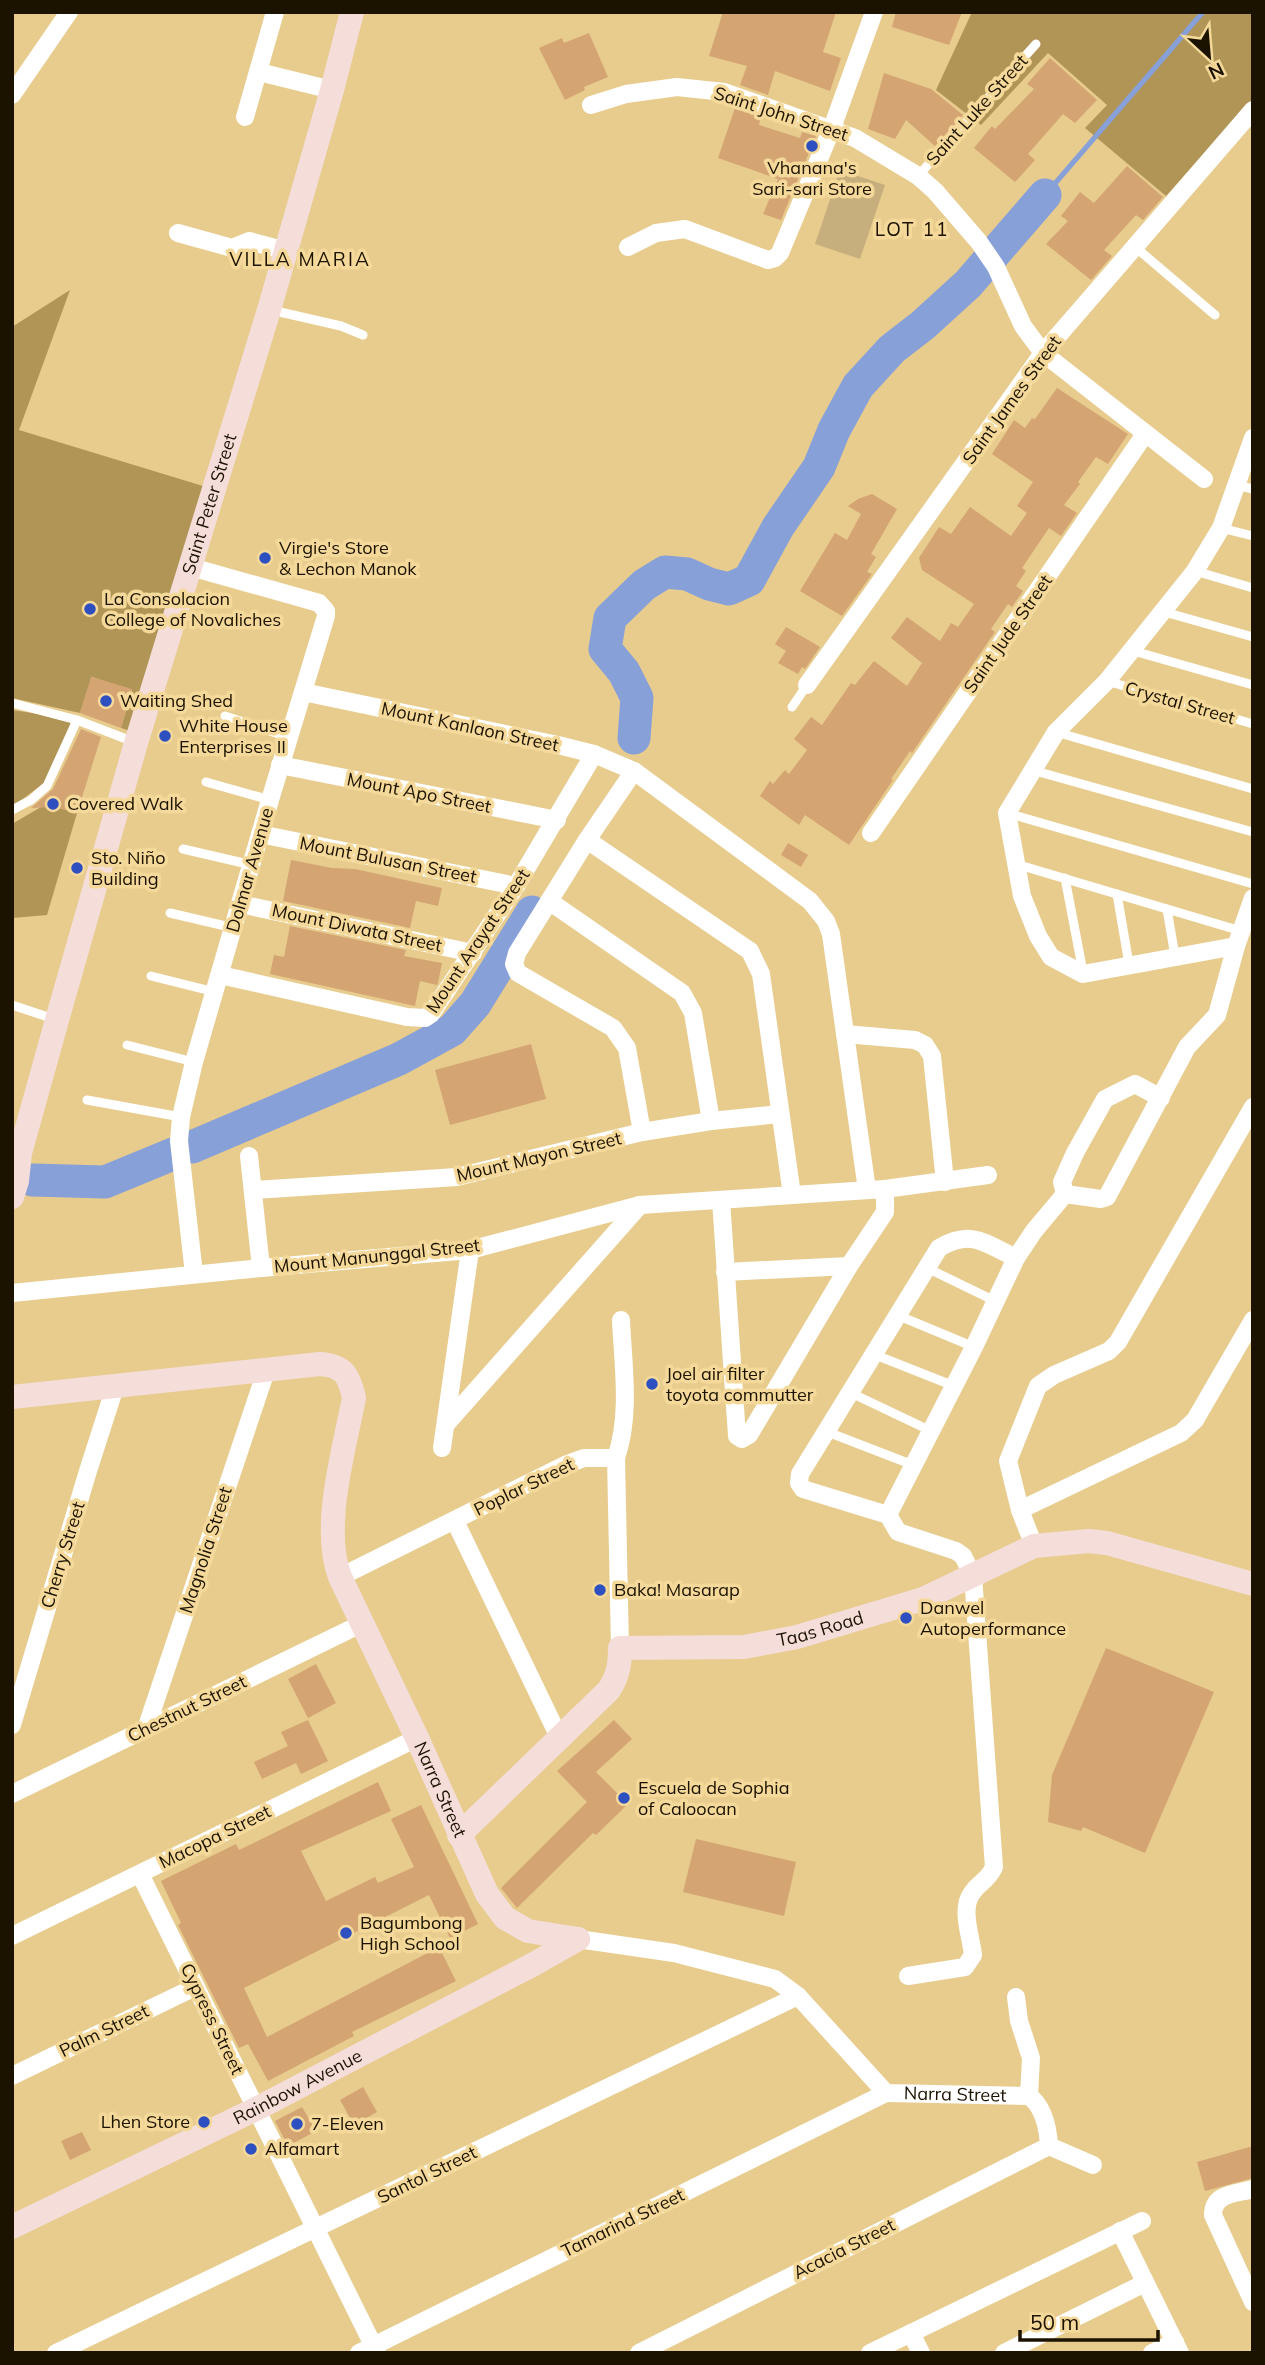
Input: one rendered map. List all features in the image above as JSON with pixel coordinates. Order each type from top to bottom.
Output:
[{"type":"street","points":[[14,88],[69,12]]},
{"type":"street","points":[[245,117],[275,12]]},
{"type":"street","name":"Saint Peter Street","points":[[14,1187],[20,1153],[136,743],[269,310],[352,12]]},
{"type":"street","points":[[628,247],[656,233],[685,229],[768,260],[775,258],[832,128],[874,12]]},
{"type":"street","points":[[259,72],[332,90]]},
{"type":"street","name":"Saint John Street","points":[[591,105],[626,94],[677,87],[724,92],[832,128],[855,138],[918,176],[935,191],[984,249],[996,267],[1023,326],[1043,353],[1204,480]]},
{"type":"street","name":"Saint James Street","points":[[807,685],[1043,353],[1253,110]]},
{"type":"street","points":[[178,233],[232,248],[249,242],[286,251]]},
{"type":"street","name":"Saint Jude Street","points":[[871,833],[1145,434]]},
{"type":"street","points":[[1238,939],[1175,956],[1083,974],[1051,957],[1038,936],[1021,896],[1007,813],[1056,732],[1107,681],[1195,572],[1244,487],[1253,439]]},
{"type":"street","name":"Dolmar Avenue","points":[[191,567],[313,602],[323,606],[326,611],[326,621],[288,737],[194,1062],[181,1117],[179,1141],[194,1274]]},
{"type":"street","name":"Mount Kanlaon Street","points":[[303,692],[594,754],[634,771],[810,901],[826,920],[831,934],[845,1034],[876,1190]]},
{"type":"street","name":"Mount Arayat Street","points":[[218,984],[417,1019],[425,1018],[431,1014],[516,886],[594,754]]},
{"type":"street","name":"Mount Apo Street","points":[[280,765],[557,820]]},
{"type":"street","points":[[634,771],[548,901],[517,953],[514,964],[518,973],[613,1028],[626,1048],[642,1132]]},
{"type":"street","name":"Mount Bulusan Street","points":[[260,834],[516,886]]},
{"type":"street","points":[[587,840],[750,951],[761,974],[792,1195]]},
{"type":"street","points":[[1065,1194],[1101,1199],[1107,1197],[1187,1047],[1217,1015],[1238,939],[1253,898]]},
{"type":"street","points":[[548,901],[682,993],[694,1013],[711,1121]]},
{"type":"street","name":"Mount Diwata Street","points":[[240,904],[473,953]]},
{"type":"street","points":[[845,1034],[915,1040],[925,1045],[932,1056],[946,1182]]},
{"type":"street","points":[[1065,1194],[1062,1182],[1070,1163],[1105,1099],[1135,1084],[1161,1098]]},
{"type":"street","points":[[1034,1546],[1020,1510],[1008,1461],[1038,1386],[1054,1375],[1109,1351],[1118,1342],[1253,1107]]},
{"type":"street","name":"Mount Mayon Street","points":[[254,1190],[457,1177],[642,1132],[780,1114]]},
{"type":"street","points":[[249,1156],[261,1268]]},
{"type":"street","name":"Mount Manunggal Street","points":[[12,1293],[470,1250],[640,1205],[876,1190],[988,1175]]},
{"type":"street","points":[[721,1200],[737,1436],[743,1439],[749,1435],[884,1212],[876,1190]]},
{"type":"street","points":[[888,1515],[1016,1258],[1034,1231],[1065,1194]]},
{"type":"street","points":[[447,1423],[640,1205]]},
{"type":"street","points":[[908,1976],[965,1967],[971,1962],[974,1955],[965,1906],[970,1894],[989,1878],[994,1867],[973,1576],[963,1556],[956,1551],[898,1532],[888,1515],[803,1489],[799,1483],[800,1474],[939,1248],[954,1239],[972,1237],[1016,1258]]},
{"type":"street","points":[[442,1448],[470,1250]]},
{"type":"street","points":[[724,1272],[849,1266]]},
{"type":"street","points":[[459,1835],[608,1690],[617,1678],[620,1648],[616,1458],[623,1430],[624,1407],[621,1320]]},
{"type":"street","points":[[1020,1510],[1181,1433],[1195,1420],[1253,1320]]},
{"type":"street","name":"Narra Street","points":[[12,1397],[320,1364],[334,1365],[345,1372],[354,1398],[333,1518],[331,1542],[334,1561],[487,1894],[505,1918],[528,1931],[674,1953],[775,1979],[798,1996],[886,2093],[1029,2096],[1034,2099],[1048,2125],[1049,2146]]},
{"type":"street","name":"Magnolia Street","points":[[146,1729],[266,1371]]},
{"type":"street","name":"Cherry Street","points":[[12,1725],[115,1387]]},
{"type":"street","name":"Poplar Street","points":[[340,1577],[565,1465],[584,1458],[616,1458]]},
{"type":"street","points":[[454,1521],[559,1737]]},
{"type":"street","name":"Taas Road","points":[[620,1648],[744,1647],[797,1637],[923,1599],[1034,1546],[1089,1541],[1107,1543],[1253,1584]]},
{"type":"street","name":"Chestnut Street","points":[[12,1794],[361,1624]]},
{"type":"street","name":"Macopa Street","points":[[12,1936],[417,1738]]},
{"type":"street","name":"Cypress Street","points":[[140,1874],[316,2229],[370,2351]]},
{"type":"street","name":"Rainbow Avenue","points":[[12,2227],[256,2109],[578,1939]]},
{"type":"street","name":"Palm Street","points":[[12,2076],[195,1987]]},
{"type":"street","name":"Santol Street","points":[[56,2353],[798,1996]]},
{"type":"street","points":[[1016,1997],[1019,2021],[1031,2058],[1029,2096]]},
{"type":"street","name":"Tamarind Street","points":[[370,2351],[886,2093]]},
{"type":"street","points":[[1049,2146],[1093,2165]]},
{"type":"street","name":"Acacia Street","points":[[639,2353],[1049,2146]]},
{"type":"street","points":[[1253,2189],[1219,2199],[1213,2206],[1213,2215],[1248,2281],[1253,2302]]},
{"type":"street","points":[[870,2353],[1142,2221]]},
{"type":"street","points":[[1120,2231],[1177,2347],[1152,2353]]},
{"type":"street","points":[[1004,2353],[1145,2283]]},
{"type":"street","points":[[911,2333],[921,2353]]},
{"type":"lane","name":"Saint Luke Street","points":[[918,176],[1036,44]]},
{"type":"lane","points":[[1134,246],[1215,315]]},
{"type":"lane","points":[[269,310],[341,326],[363,335]]},
{"type":"lane","points":[[1221,528],[1253,536]]},
{"type":"lane","points":[[1195,572],[1253,588]]},
{"type":"lane","points":[[1161,611],[1253,637]]},
{"type":"lane","points":[[1130,650],[1253,685]]},
{"type":"lane","name":"Crystal Street","points":[[1107,681],[1253,724]]},
{"type":"lane","name":"Saint James Street","points":[[792,707],[807,685]]},
{"type":"lane","points":[[12,704],[77,720],[136,743]]},
{"type":"lane","points":[[225,716],[288,737]]},
{"type":"lane","points":[[12,810],[31,800],[47,786],[77,720]]},
{"type":"lane","points":[[1056,732],[1253,789]]},
{"type":"lane","points":[[1031,770],[1253,832]]},
{"type":"lane","points":[[206,782],[270,800]]},
{"type":"lane","points":[[1007,813],[1253,884]]},
{"type":"lane","points":[[183,849],[252,865]]},
{"type":"lane","points":[[1016,864],[1167,909],[1238,939]]},
{"type":"lane","points":[[1065,878],[1083,974]]},
{"type":"lane","points":[[1117,894],[1129,964]]},
{"type":"lane","points":[[1167,909],[1175,956]]},
{"type":"lane","points":[[170,913],[234,928]]},
{"type":"lane","points":[[151,976],[218,984]]},
{"type":"lane","points":[[12,1005],[57,1020]]},
{"type":"lane","points":[[127,1045],[194,1062]]},
{"type":"lane","points":[[87,1100],[181,1117]]},
{"type":"lane","points":[[927,1268],[995,1301]]},
{"type":"lane","points":[[897,1315],[974,1347]]},
{"type":"lane","points":[[873,1354],[954,1386]]},
{"type":"lane","points":[[849,1392],[931,1431]]},
{"type":"lane","points":[[825,1431],[913,1465]]},
{"type":"shaded area","points":[[972,12],[1253,12],[1253,99],[1166,196],[1085,128],[1107,105],[1048,53],[981,125],[936,90]]},
{"type":"shaded area","points":[[840,170],[885,185],[860,259],[815,244]]},
{"type":"shaded area","name":"La Consolacion College of Novaliches","points":[[70,290],[19,430],[203,486],[133,732],[121,728],[132,690],[92,677],[80,713],[12,698],[12,327]]},
{"type":"shaded area","points":[[12,710],[71,723],[52,777],[12,807]]},
{"type":"shaded area","points":[[41,807],[55,807],[77,813],[47,915],[12,918],[12,824]]},
{"type":"building","points":[[723,12],[836,12],[823,52],[841,58],[830,91],[775,71],[768,95],[740,85],[747,66],[709,56]]},
{"type":"building","points":[[896,12],[962,12],[949,45],[892,27]]},
{"type":"building","points":[[589,33],[608,77],[584,87],[585,90],[565,100],[539,48],[562,38],[564,43]]},
{"type":"building","points":[[1050,58],[1097,100],[1075,123],[1063,114],[1028,154],[1035,160],[1015,182],[974,148],[992,126],[995,129],[1034,89],[1027,84]]},
{"type":"building","points":[[884,73],[931,89],[963,115],[935,146],[906,120],[895,139],[868,129]]},
{"type":"building","points":[[735,108],[761,117],[759,125],[800,138],[802,132],[816,136],[781,220],[763,214],[778,179],[718,158]]},
{"type":"building","points":[[1127,166],[1163,197],[1143,220],[1136,215],[1104,250],[1112,256],[1091,280],[1046,244],[1068,221],[1061,216],[1080,192],[1094,203]]},
{"type":"building","points":[[1057,388],[1128,434],[1108,464],[1096,457],[1078,482],[1080,484],[1064,505],[1077,513],[1061,536],[1049,528],[1022,568],[1026,571],[1016,586],[1023,591],[1012,607],[1008,604],[991,629],[995,632],[912,753],[910,751],[849,845],[805,815],[799,825],[760,796],[770,781],[773,784],[785,770],[789,774],[807,750],[794,739],[811,717],[822,725],[851,683],[855,685],[874,661],[907,686],[922,663],[891,638],[907,617],[940,641],[951,623],[958,627],[974,604],[922,570],[919,558],[939,527],[951,534],[970,507],[1011,536],[1027,513],[1017,506],[1033,482],[992,454],[1014,420],[1025,428],[1032,418],[1035,419]]},
{"type":"building","points":[[872,494],[897,509],[871,554],[876,557],[867,572],[872,574],[842,616],[800,591],[835,533],[847,540],[861,514],[848,506]]},
{"type":"building","points":[[786,627],[820,647],[805,669],[802,667],[798,674],[778,663],[786,651],[775,644]]},
{"type":"building","name":"Waiting Shed","points":[[91,677],[132,689],[121,728],[80,713]]},
{"type":"building","points":[[81,729],[101,737],[77,813],[55,807],[31,808],[53,789]]},
{"type":"building","points":[[788,843],[808,855],[801,867],[781,855]]},
{"type":"building","points":[[291,860],[332,868],[355,869],[442,888],[438,906],[416,901],[410,928],[283,901]]},
{"type":"building","points":[[290,926],[406,950],[404,956],[442,963],[438,983],[420,981],[415,1006],[270,974],[274,955],[284,957]]},
{"type":"building","points":[[531,1044],[546,1099],[450,1125],[435,1070]]},
{"type":"building","points":[[1106,1648],[1214,1692],[1145,1853],[1083,1827],[1081,1831],[1048,1822],[1052,1775]]},
{"type":"building","points":[[316,1664],[336,1703],[308,1718],[288,1679]]},
{"type":"building","points":[[308,1720],[328,1761],[301,1774],[296,1763],[262,1779],[254,1762],[288,1746],[281,1732]]},
{"type":"building","points":[[614,1720],[632,1739],[596,1772],[628,1804],[596,1835],[593,1833],[517,1908],[501,1888],[587,1802],[557,1771]]},
{"type":"building","points":[[378,1782],[391,1811],[301,1851],[326,1901],[375,1877],[378,1883],[414,1867],[391,1819],[421,1805],[478,1924],[450,1938],[429,1895],[244,1988],[267,2037],[439,1947],[456,1981],[352,2032],[354,2036],[268,2081],[248,2044],[239,2048],[178,1925],[181,1923],[161,1881],[236,1844],[239,1850]]},
{"type":"building","points":[[696,1839],[796,1862],[784,1916],[683,1892]]},
{"type":"building","points":[[363,2087],[377,2112],[354,2125],[340,2100]]},
{"type":"building","points":[[302,2107],[316,2131],[288,2146],[275,2121]]},
{"type":"building","points":[[82,2132],[91,2150],[70,2160],[61,2141]]},
{"type":"building","points":[[1253,2146],[1253,2178],[1205,2191],[1197,2162]]},
{"type":"waterway","points":[[1045,195],[1203,12]]},
{"type":"waterway","points":[[634,738],[637,698],[624,672],[605,649],[610,618],[644,585],[665,572],[687,574],[729,589],[749,580],[778,527],[819,467],[834,430],[858,386],[892,349],[968,284],[1045,195]]},
{"type":"waterway","points":[[192,1147],[399,1059],[452,1030],[475,1004],[532,912]]},
{"type":"waterway","points":[[32,1180],[105,1182],[173,1154]]},
{"type":"place","name":"Vhanana's Sari-sari Store","points":[[812,146]]},
{"type":"place","name":"Virgie's Store & Lechon Manok","points":[[265,558]]},
{"type":"place","name":"La Consolacion College of Novaliches","points":[[90,609]]},
{"type":"place","name":"Waiting Shed","points":[[106,701]]},
{"type":"place","name":"White House Enterprises II","points":[[165,736]]},
{"type":"place","name":"Covered Walk","points":[[53,804]]},
{"type":"place","name":"Sto. Niño Building","points":[[77,868]]},
{"type":"place","name":"Joel air filter toyota commutter","points":[[652,1384]]},
{"type":"place","name":"Baka! Masarap","points":[[600,1590]]},
{"type":"place","name":"Danwel Autoperformance","points":[[906,1618]]},
{"type":"place","name":"Escuela de Sophia of Caloocan","points":[[624,1798]]},
{"type":"place","name":"Bagumbong High School","points":[[346,1933]]},
{"type":"place","name":"Lhen Store","points":[[204,2122]]},
{"type":"place","name":"7-Eleven","points":[[297,2124]]},
{"type":"place","name":"Alfamart","points":[[251,2149]]},
{"type":"district","name":"LOT 11","points":[[912,229]]},
{"type":"district","name":"VILLA MARIA","points":[[300,259]]}]
